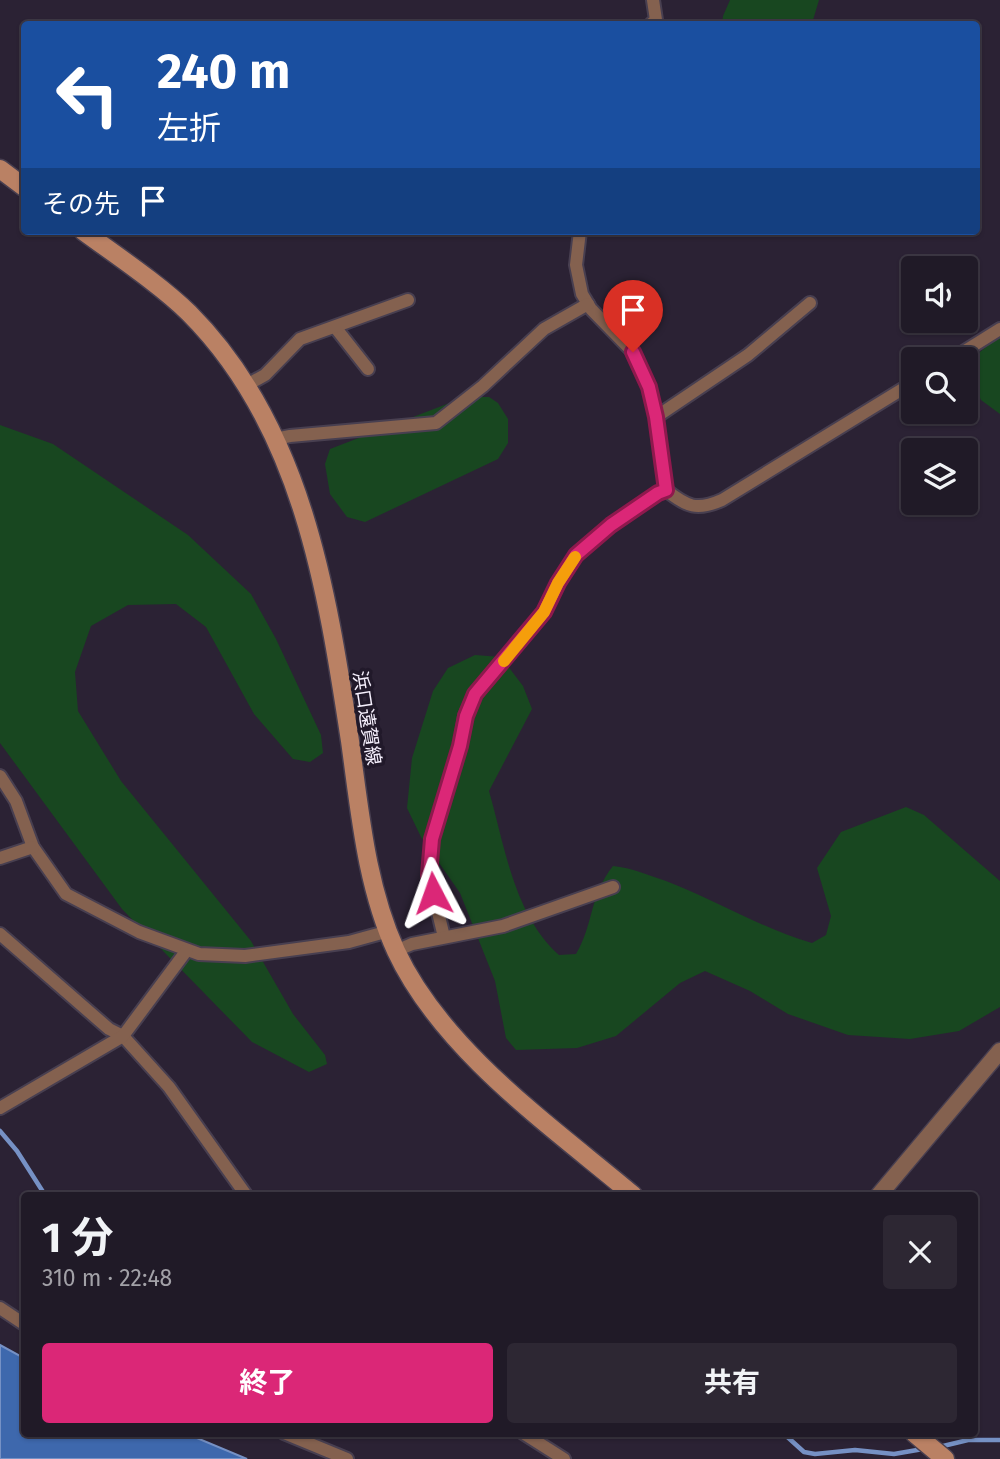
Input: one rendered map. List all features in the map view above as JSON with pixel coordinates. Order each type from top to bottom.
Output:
[{"type":"main road","points":[[0,169],[21,185]]},
{"type":"main road","name":"浜口遠賀線","points":[[88,235],[188,313],[228,359],[261,411],[290,471],[308,530],[337,659],[368,866],[396,951],[421,995],[458,1040],[506,1089],[624,1192]]},
{"type":"main road","points":[[919,1437],[945,1459]]},
{"type":"street","points":[[653,0],[655,21]]},
{"type":"street","points":[[580,235],[576,265],[582,294],[587,303],[633,352],[649,387],[666,490],[677,499],[694,507],[722,500],[901,391]]},
{"type":"street","points":[[245,386],[265,375],[300,340],[408,300]]},
{"type":"street","points":[[275,439],[436,423],[483,386],[544,329],[587,303]]},
{"type":"street","points":[[656,417],[748,355],[810,303]]},
{"type":"street","points":[[335,327],[368,369]]},
{"type":"street","points":[[971,347],[1000,329]]},
{"type":"street","points":[[444,937],[429,875],[432,839],[460,746],[466,716],[475,694],[544,612],[576,555],[611,525],[666,490]]},
{"type":"street","points":[[0,776],[16,801],[33,847],[66,894],[139,932],[199,954],[245,956],[349,942],[389,931]]},
{"type":"street","points":[[0,858],[33,847]]},
{"type":"street","points":[[396,951],[412,944],[503,926],[613,887]]},
{"type":"street","points":[[0,934],[109,1029],[123,1036],[169,1087],[244,1192]]},
{"type":"street","points":[[0,1108],[123,1036],[187,950]]},
{"type":"street","points":[[882,1192],[1000,1051]]},
{"type":"street","points":[[0,1308],[21,1322]]},
{"type":"street","points":[[294,1437],[346,1459]]},
{"type":"street","points":[[529,1437],[564,1459]]},
{"type":"green space","points":[[730,0],[819,0],[814,21],[722,21]]},
{"type":"green space","points":[[1000,335],[1000,414],[981,400],[978,394],[980,352]]},
{"type":"green space","points":[[465,397],[489,397],[498,403],[508,419],[508,443],[498,459],[365,522],[347,517],[330,494],[325,464],[330,449]]},
{"type":"green space","points":[[0,425],[53,444],[188,535],[251,594],[276,639],[321,735],[323,753],[310,762],[293,759],[254,714],[206,627],[176,604],[128,605],[91,626],[75,672],[78,711],[121,781],[251,941],[293,1014],[325,1055],[327,1064],[309,1072],[252,1042],[122,909],[0,743]]},
{"type":"green space","points":[[475,655],[501,657],[523,686],[532,709],[489,791],[506,857],[521,900],[544,939],[559,955],[576,954],[586,932],[595,899],[613,866],[666,881],[775,930],[812,943],[826,935],[831,916],[817,868],[841,832],[906,807],[924,815],[1000,881],[1000,1007],[959,1031],[910,1039],[848,1035],[788,1014],[750,991],[705,971],[680,983],[616,1036],[577,1048],[516,1050],[506,1038],[495,981],[460,893],[421,837],[407,808],[412,758],[433,691],[448,668]]},
{"type":"water","points":[[0,1345],[21,1356],[21,1437],[195,1437],[247,1459],[0,1459]]},
{"type":"waterway","points":[[0,1131],[17,1151],[43,1192]]},
{"type":"waterway","points":[[787,1437],[804,1452],[815,1454],[855,1450],[894,1454],[923,1449]]},
{"type":"waterway","points":[[939,1447],[968,1440],[1000,1440]]},
{"type":"slow traffic","points":[[504,661],[544,612],[575,557]]},
{"type":"route","points":[[433,893],[429,875],[432,839],[460,746],[466,716],[475,694],[544,612],[576,555],[611,525],[666,490],[649,387],[633,352]]}]
